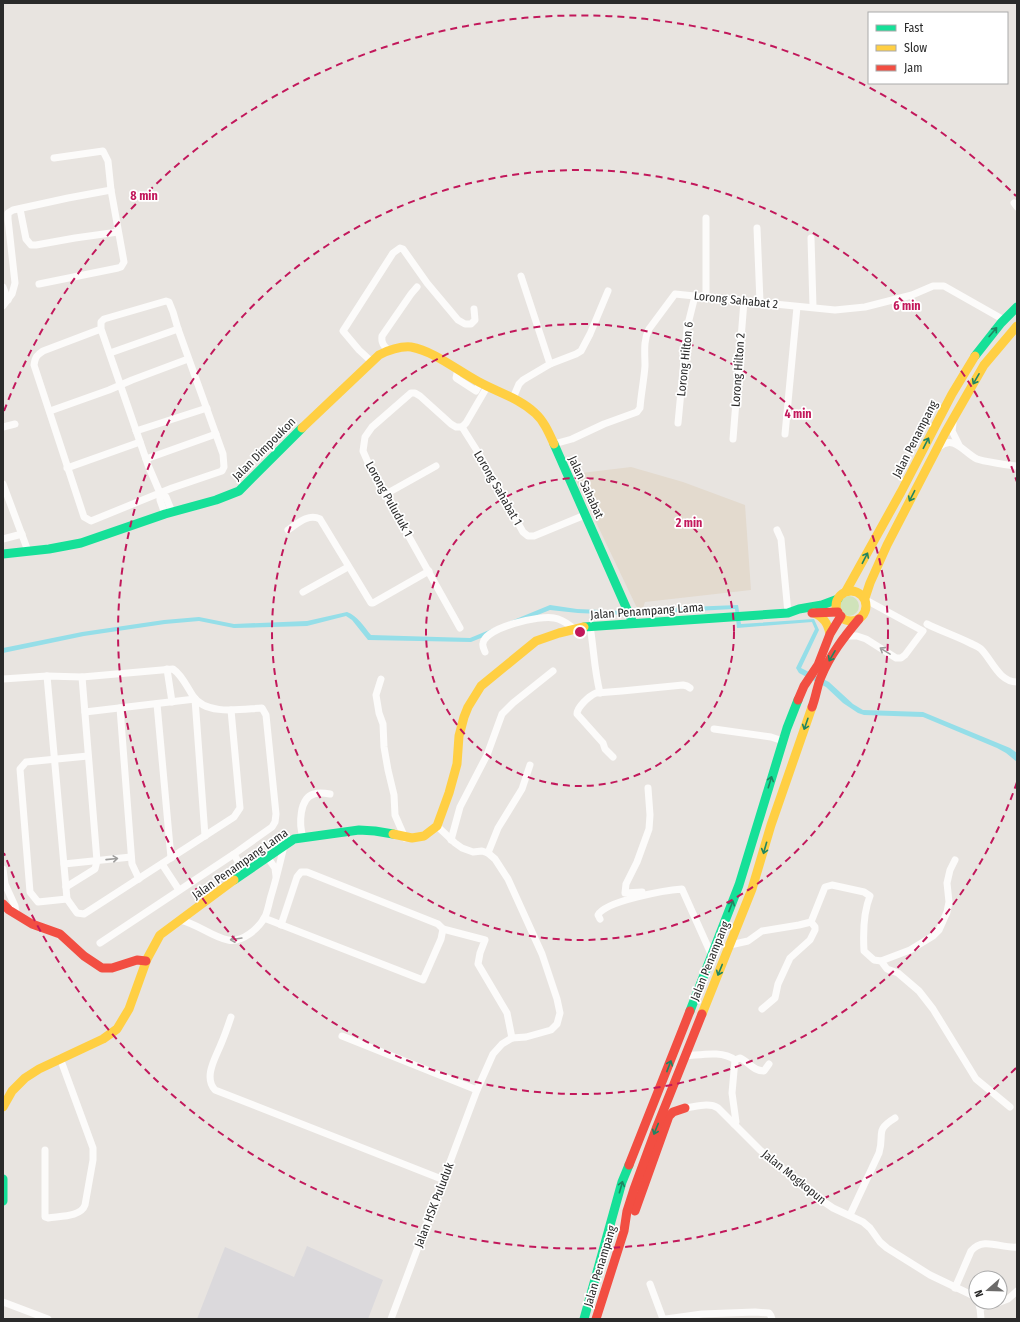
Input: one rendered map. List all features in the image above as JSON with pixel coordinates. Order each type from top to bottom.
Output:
[{"type":"main road","name":"Jalan Penampang","points":[[846,592],[910,475],[953,390],[970,363],[1004,320],[1017,307]]},
{"type":"main road","name":"Jalan Penampang","points":[[865,599],[870,583],[887,545],[953,418],[984,365],[1017,326]]},
{"type":"main road","name":"Jalan Dimpoukon","points":[[3,554],[56,548],[81,543],[168,513],[216,500],[239,491],[372,362],[388,350],[402,346],[414,347],[427,352],[484,385]]},
{"type":"main road","name":"Jalan Sahabat","points":[[484,385],[513,398],[536,414],[541,420],[554,444],[633,623]]},
{"type":"main road","points":[[846,592],[857,592],[865,599],[866,611],[859,619],[849,621],[839,614],[836,605],[838,599],[846,592]]},
{"type":"main road","name":"Jalan Penampang Lama","points":[[792,612],[838,599]]},
{"type":"main road","name":"Jalan Penampang Lama","points":[[3,1107],[10,1094],[23,1079],[43,1066],[97,1042],[122,1024],[140,983],[152,945],[160,935],[244,873],[294,839],[359,830],[375,831],[405,838],[412,838],[424,836],[437,826],[449,793],[457,764],[459,736],[468,707],[482,686],[492,676],[536,641],[559,633],[590,626],[792,612],[839,614]]},
{"type":"main road","points":[[814,613],[823,618],[828,625],[830,634]]},
{"type":"main road","name":"Jalan Penampang","points":[[596,1319],[624,1231],[628,1211],[656,1129],[752,890],[771,825],[814,701],[820,669],[830,634],[839,614]]},
{"type":"main road","name":"Jalan Penampang","points":[[584,1319],[625,1176],[739,885],[783,741],[808,681],[820,669],[844,636],[859,619]]},
{"type":"main road","points":[[3,904],[32,924],[60,934],[84,956],[102,968],[112,968],[136,960],[146,961]]},
{"type":"main road","points":[[676,1079],[675,1101],[685,1108]]},
{"type":"main road","points":[[624,1231],[633,1216],[669,1116],[673,1112],[685,1108]]},
{"type":"main road","points":[[3,1178],[3,1201]]},
{"type":"main road","points":[[611,1223],[617,1211],[625,1209],[628,1211]]},
{"type":"street","points":[[39,284],[121,267],[124,262],[111,190],[108,161],[103,151],[54,158]]},
{"type":"street","points":[[5,303],[12,294],[15,282],[8,213],[13,210],[111,190]]},
{"type":"street","points":[[20,209],[26,239],[31,245],[118,232]]},
{"type":"street","points":[[706,218],[706,297]]},
{"type":"street","points":[[757,228],[760,302]]},
{"type":"street","points":[[811,238],[813,307]]},
{"type":"street","points":[[372,362],[359,350],[343,331],[393,253],[400,248],[403,249],[427,283],[458,320],[465,324],[471,324],[475,320],[474,309]]},
{"type":"street","points":[[521,276],[550,364]]},
{"type":"street","name":"Lorong Sahabat 2","points":[[554,444],[572,439],[604,424],[637,412],[640,408],[645,367],[645,341],[649,329],[676,294],[835,310],[865,307],[912,295],[938,286],[944,286],[1004,320]]},
{"type":"street","points":[[3,287],[5,303]]},
{"type":"street","points":[[388,350],[383,346],[382,336],[417,287]]},
{"type":"street","points":[[513,398],[519,384],[523,380],[550,364],[581,351],[590,334],[608,290]]},
{"type":"street","name":"Lorong Hilton 6","points":[[678,423],[687,328],[695,296]]},
{"type":"street","points":[[101,329],[43,351],[36,356],[34,365],[84,517],[91,521],[160,493],[172,488],[222,471],[224,467],[223,454],[169,302],[166,301],[104,318],[101,322],[101,329],[146,459],[160,493],[166,497],[168,513]]},
{"type":"street","name":"Lorong Hilton 2","points":[[733,439],[744,301]]},
{"type":"street","points":[[786,434],[797,307]]},
{"type":"street","points":[[110,353],[178,329]]},
{"type":"street","points":[[50,411],[120,386],[188,359]]},
{"type":"street","points":[[462,427],[466,423],[484,385]]},
{"type":"street","name":"Lorong Puluduk 1","points":[[460,628],[370,467],[363,451],[365,437],[372,426],[411,394],[415,393],[451,424],[456,427],[462,427]]},
{"type":"street","points":[[136,431],[206,408]]},
{"type":"street","points":[[953,418],[952,431],[958,445]]},
{"type":"street","points":[[3,427],[15,424]]},
{"type":"street","name":"Lorong Sahabat 1","points":[[462,427],[479,454],[522,532],[528,536],[534,536],[586,515]]},
{"type":"street","points":[[146,459],[216,434]]},
{"type":"street","points":[[67,468],[140,442]]},
{"type":"street","points":[[937,449],[942,444],[948,442],[958,445],[976,458],[1017,466]]},
{"type":"street","points":[[386,494],[436,466]]},
{"type":"street","points":[[3,484],[28,551]]},
{"type":"street","points":[[288,530],[308,517],[312,516],[320,519],[369,601],[373,603],[429,571]]},
{"type":"street","points":[[777,530],[782,539],[792,612]]},
{"type":"street","points":[[3,539],[22,534]]},
{"type":"street","points":[[303,592],[348,567]]},
{"type":"street","points":[[844,636],[857,636],[866,639],[896,658],[901,658],[905,655],[923,631],[865,599]]},
{"type":"street","points":[[485,652],[483,646],[484,640],[500,628],[514,623],[537,618],[553,617],[561,620],[576,630]]},
{"type":"street","points":[[927,624],[981,649],[994,667],[1004,677],[1012,682],[1017,682]]},
{"type":"street","points":[[590,626],[593,661],[600,693]]},
{"type":"street","points":[[167,669],[172,702]]},
{"type":"street","points":[[3,679],[47,676],[82,678],[173,669],[177,671],[195,699],[204,706],[231,710],[262,708],[266,715],[276,814],[275,822],[272,827],[100,943]]},
{"type":"street","points":[[451,840],[460,807],[487,755],[502,714],[513,703],[553,671]]},
{"type":"street","points":[[47,676],[67,899],[77,913],[84,914],[234,816],[240,808],[231,710]]},
{"type":"street","points":[[66,887],[94,869],[97,861],[82,678]]},
{"type":"street","points":[[381,679],[376,695],[379,713],[383,724],[384,747],[394,795],[395,816],[405,838]]},
{"type":"street","points":[[613,757],[576,712],[592,694],[684,685],[690,688]]},
{"type":"street","points":[[85,712],[195,699]]},
{"type":"street","points":[[195,699],[205,836]]},
{"type":"street","points":[[157,704],[171,858]]},
{"type":"street","points":[[120,708],[132,857],[134,869],[139,879]]},
{"type":"street","points":[[714,729],[771,737],[783,741]]},
{"type":"street","points":[[67,899],[38,902],[30,892],[20,769],[26,762],[88,756]]},
{"type":"street","points":[[488,853],[498,828],[522,789],[530,765]]},
{"type":"street","points":[[648,788],[650,815],[649,828],[637,862],[626,884],[625,893],[669,888],[676,890]]},
{"type":"street","points":[[303,837],[300,828],[300,815],[307,799],[315,793],[330,794]]},
{"type":"street","points":[[281,925],[297,877],[301,872],[307,872],[438,924],[444,930],[485,940],[478,964],[504,1008],[512,1038],[526,1037],[551,1030],[557,1024],[560,1014],[557,999],[542,954],[513,887],[495,859],[488,853],[482,851],[473,852],[462,848],[451,840],[437,826]]},
{"type":"street","points":[[180,920],[203,928],[224,938],[237,940],[245,937],[264,918],[277,878],[284,846]]},
{"type":"street","points":[[234,854],[244,873]]},
{"type":"street","points":[[64,864],[132,857]]},
{"type":"street","points":[[268,858],[275,868],[277,878]]},
{"type":"street","points":[[811,922],[825,887],[832,885],[864,892],[870,896],[867,904],[863,934],[864,951],[874,960],[881,961],[910,950],[933,936],[939,930],[947,912],[949,902],[947,883],[950,870],[955,860]]},
{"type":"street","points":[[162,864],[180,890]]},
{"type":"street","points":[[3,869],[5,884],[15,906],[16,914]]},
{"type":"street","points":[[600,919],[598,915],[600,911],[614,903],[636,897],[682,889],[712,956]]},
{"type":"street","points":[[192,912],[196,920],[203,928]]},
{"type":"street","points":[[264,918],[422,980],[444,930]]},
{"type":"street","points":[[730,945],[748,940],[762,931],[811,922]]},
{"type":"street","points":[[762,1008],[775,998],[778,984],[790,958],[810,940],[815,930],[811,922]]},
{"type":"street","points":[[881,961],[888,969],[898,973],[919,991],[933,1009],[976,1079],[1010,1107]]},
{"type":"street","points":[[231,1017],[210,1074],[211,1083],[215,1090],[444,1180]]},
{"type":"street","points":[[342,1036],[478,1090]]},
{"type":"street","name":"Jalan HSK Puluduk","points":[[390,1319],[493,1054],[502,1044],[512,1038]]},
{"type":"street","points":[[685,1056],[714,1054],[729,1056],[735,1060]]},
{"type":"street","points":[[45,1150],[45,1217],[48,1218],[79,1213],[84,1210],[93,1160],[93,1148],[60,1058]]},
{"type":"street","points":[[735,1060],[740,1058],[744,1059],[757,1070],[764,1071],[769,1064]]},
{"type":"street","points":[[734,1124],[736,1122],[732,1093],[733,1067],[735,1060]]},
{"type":"street","name":"Jalan Mogkopun","points":[[685,1108],[714,1105],[760,1150],[808,1191],[833,1208],[863,1222],[887,1248],[930,1275],[968,1293]]},
{"type":"street","points":[[850,1215],[881,1148],[881,1131],[885,1125],[895,1118]]},
{"type":"street","points":[[956,1288],[974,1246],[981,1244],[1017,1247]]},
{"type":"street","points":[[650,1284],[664,1319],[702,1314],[755,1312],[769,1313],[772,1316],[772,1319]]},
{"type":"street","points":[[1008,1299],[1017,1291]]},
{"type":"street","points":[[1008,1299],[1017,1297]]},
{"type":"street","points":[[3,1302],[48,1319]]},
{"type":"shaded area","points":[[631,467],[683,482],[745,505],[751,590],[645,602],[643,608],[637,608],[573,474]]},
{"type":"shaded area","points":[[307,1246],[383,1280],[368,1319],[197,1319],[225,1247],[294,1277]]},
{"type":"green space","points":[[849,596],[856,599],[859,606],[856,613],[849,616],[842,613],[839,606],[842,599]]},
{"type":"water","points":[[550,605],[577,609],[622,611],[738,605],[741,624],[814,619],[819,630],[801,668],[829,682],[853,704],[863,710],[923,712],[1010,748],[1017,753],[1017,762],[997,748],[923,717],[864,715],[858,713],[843,703],[826,687],[799,673],[796,668],[815,629],[812,622],[737,628],[735,609],[678,612],[639,612],[624,615],[550,610],[471,642],[368,640],[352,620],[346,616],[307,626],[234,628],[199,621],[165,624],[84,636],[3,653],[3,648],[82,632],[164,620],[199,617],[234,624],[307,621],[347,612],[358,619],[371,635],[470,638]]},
{"type":"traffic: fast","points":[[975,356],[1001,323],[1017,307]]},
{"type":"traffic: fast","points":[[3,554],[49,549],[81,543],[165,514],[216,500],[239,491],[302,428]]},
{"type":"traffic: fast","points":[[554,444],[633,623]]},
{"type":"traffic: fast","points":[[584,627],[788,613],[799,609],[822,605],[838,599]]},
{"type":"traffic: fast","points":[[690,1011],[739,885],[787,728],[798,700]]},
{"type":"traffic: fast","points":[[234,880],[294,839],[359,830],[393,834]]},
{"type":"traffic: fast","points":[[584,1319],[622,1182],[629,1165]]},
{"type":"traffic: fast","points":[[3,1179],[3,1201]]},
{"type":"traffic: slow","points":[[865,598],[887,545],[945,433],[984,365],[1017,326]]},
{"type":"traffic: slow","points":[[302,428],[379,355],[394,349],[411,347],[420,349],[437,357],[479,382],[522,403],[535,413],[541,420],[554,444]]},
{"type":"traffic: slow","points":[[846,591],[901,492],[952,394],[975,356]]},
{"type":"traffic: slow","points":[[851,591],[862,595],[866,606],[862,617],[851,621],[840,617],[836,606],[840,595],[851,591]]},
{"type":"traffic: slow","points":[[814,613],[825,621],[830,634]]},
{"type":"traffic: slow","points":[[393,834],[412,838],[424,836],[437,826],[449,793],[457,764],[459,736],[464,717],[468,707],[481,686],[536,641],[559,633],[584,627]]},
{"type":"traffic: slow","points":[[702,1014],[752,889],[771,825],[812,707]]},
{"type":"traffic: slow","points":[[3,1107],[12,1091],[25,1078],[39,1069],[103,1039],[117,1029],[129,1009],[147,959],[160,935],[234,880]]},
{"type":"traffic: jam","points":[[812,613],[838,612]]},
{"type":"traffic: jam","points":[[798,700],[804,686],[818,665],[830,634],[841,616]]},
{"type":"traffic: jam","points":[[812,707],[820,680],[829,661],[843,639],[859,619]]},
{"type":"traffic: jam","points":[[3,904],[9,910],[32,924],[60,934],[84,956],[102,968],[112,968],[137,960],[146,961]]},
{"type":"traffic: jam","points":[[629,1165],[690,1011]]},
{"type":"traffic: jam","points":[[596,1319],[624,1231],[627,1211],[634,1189],[656,1129],[702,1014]]},
{"type":"traffic: jam","points":[[635,1211],[669,1116],[673,1112],[685,1108]]}]
